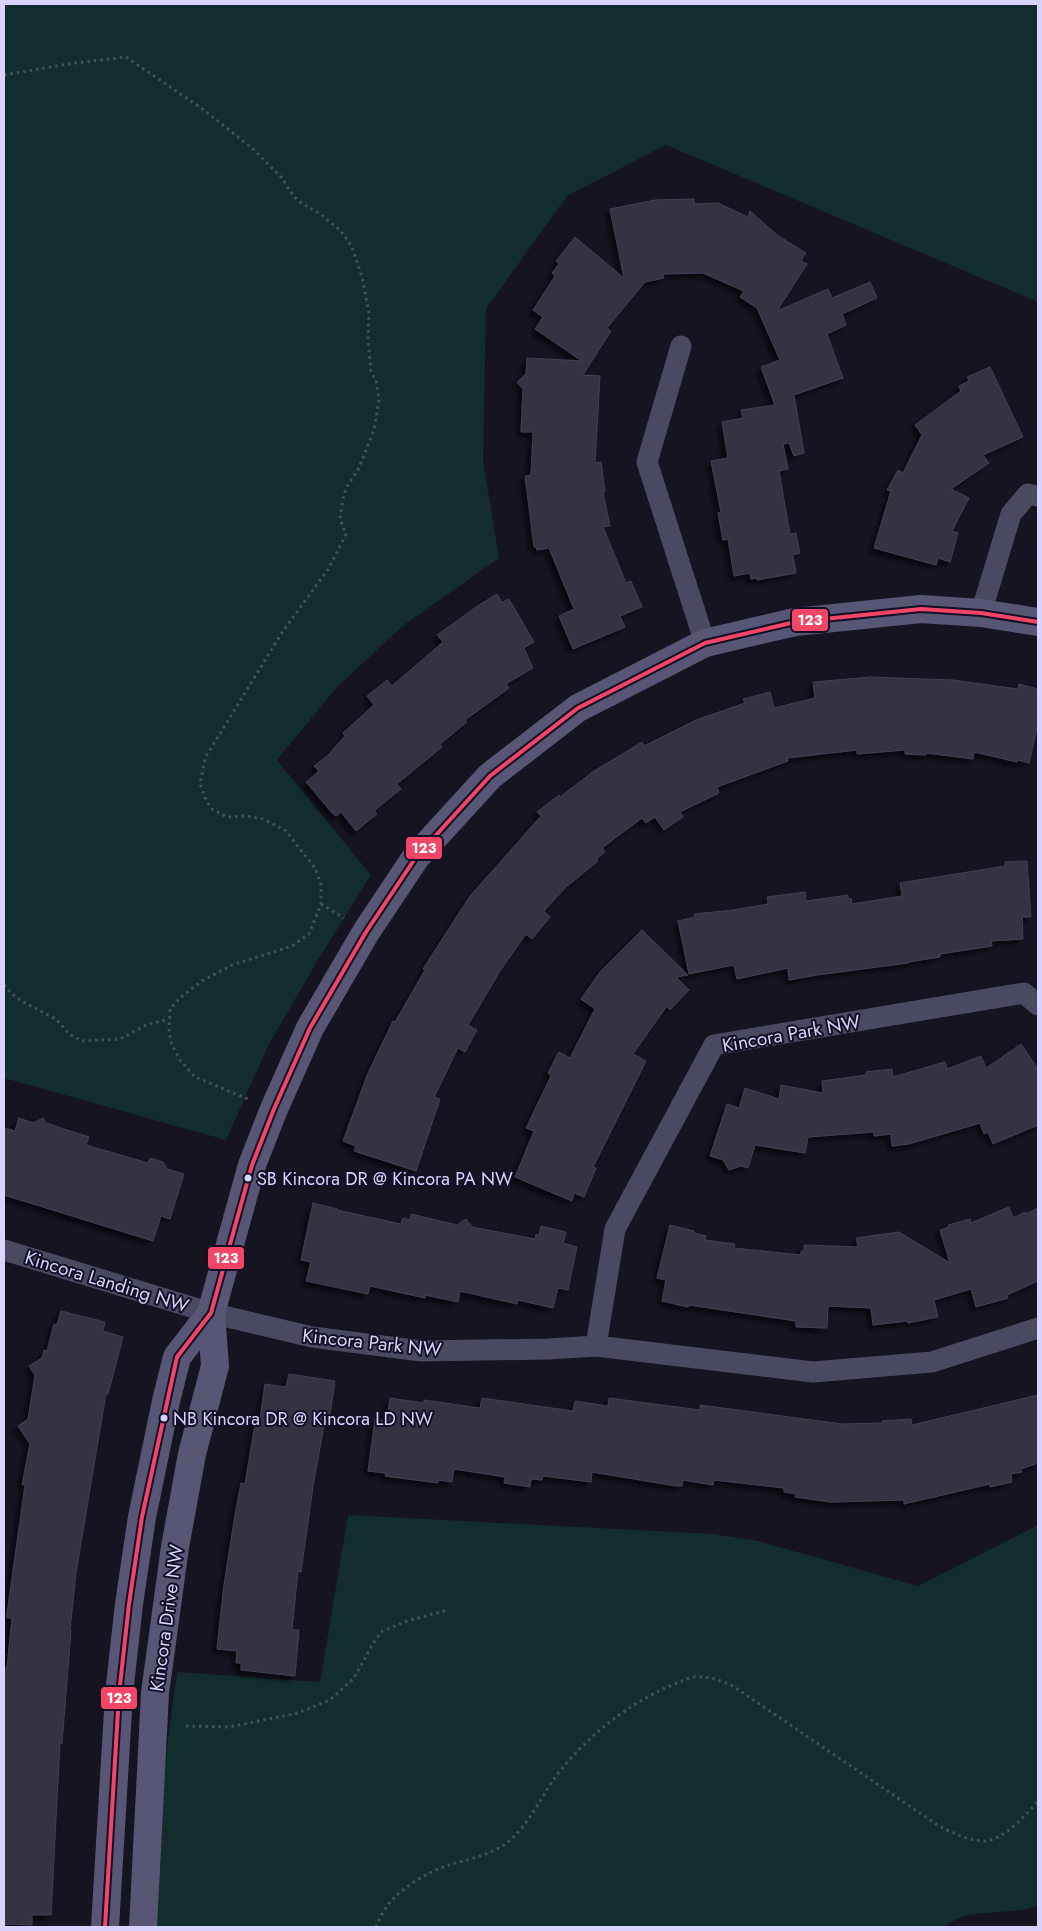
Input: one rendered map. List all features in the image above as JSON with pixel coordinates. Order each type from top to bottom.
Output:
[{"type":"street","points":[[681,346],[646,462],[705,643]]},
{"type":"street","points":[[981,613],[1011,514],[1028,494],[1038,496]]},
{"type":"street","name":"Kincora Drive NW","points":[[143,1927],[155,1693],[175,1547],[192,1454],[215,1366],[211,1313],[252,1165],[310,1028],[366,932],[416,857],[490,776],[578,708],[705,643],[795,622],[921,609],[981,613],[1038,622]]},
{"type":"street","name":"Kincora Park NW","points":[[596,1346],[615,1229],[714,1045],[1024,993],[1038,1005]]},
{"type":"street","name":"Kincora Landing NW","points":[[4,1250],[211,1313]]},
{"type":"street","name":"Kincora Drive NW","points":[[105,1927],[119,1694],[129,1604],[142,1517],[177,1357],[211,1313]]},
{"type":"street","name":"Kincora Park NW","points":[[211,1313],[312,1337],[421,1351],[549,1349],[596,1346],[813,1372],[932,1362],[1038,1328]]},
{"type":"path","points":[[4,76],[74,62],[126,57],[204,110],[252,148],[283,178],[289,190],[298,201],[319,213],[341,231],[352,247],[362,277],[369,313],[368,338],[371,372],[376,380],[379,400],[374,430],[359,468],[346,488],[342,504],[340,519],[346,534],[329,568],[283,631],[205,758],[200,784],[206,800],[212,809],[227,817],[246,816],[263,819],[285,830],[314,868],[321,884],[321,904],[309,934],[292,946],[232,965],[202,981],[181,997],[170,1010],[169,1032],[172,1045],[180,1060],[195,1077],[248,1099]]},
{"type":"path","points":[[321,904],[346,920]]},
{"type":"path","points":[[4,985],[23,1002],[56,1019],[69,1034],[82,1040],[120,1040],[146,1025],[169,1019]]},
{"type":"path","points":[[186,1726],[229,1727],[298,1713],[330,1700],[354,1678],[370,1647],[381,1632],[407,1621],[448,1610]]},
{"type":"path","points":[[376,1927],[393,1899],[410,1885],[442,1868],[479,1856],[507,1843],[538,1808],[563,1767],[593,1735],[627,1708],[658,1691],[692,1677],[713,1677],[734,1686],[939,1826],[962,1837],[984,1841],[999,1837],[1010,1829],[1038,1801]]},
{"type":"green space","points":[[4,4],[1038,4],[1038,302],[666,145],[567,196],[486,309],[483,460],[499,558],[404,625],[337,687],[277,760],[371,875],[269,1044],[226,1140],[4,1078]]},
{"type":"green space","points":[[348,1515],[713,1534],[758,1541],[918,1586],[1038,1525],[1038,1906],[971,1915],[959,1918],[944,1927],[153,1927],[156,1863],[177,1672],[320,1682]]},
{"type":"building","points":[[694,199],[694,204],[718,203],[748,217],[750,211],[777,235],[806,253],[801,261],[807,264],[777,311],[828,289],[832,298],[870,282],[877,298],[842,314],[846,325],[827,334],[843,378],[794,395],[804,453],[794,456],[789,443],[783,444],[788,469],[779,471],[790,534],[796,533],[800,553],[793,555],[796,573],[757,580],[757,578],[751,579],[750,573],[734,576],[728,539],[723,540],[718,513],[721,512],[711,461],[728,458],[722,422],[743,418],[741,410],[775,405],[761,367],[780,360],[757,308],[740,297],[744,291],[703,273],[663,274],[664,278],[645,282],[607,328],[611,331],[583,375],[600,376],[595,463],[601,462],[605,492],[603,492],[610,526],[603,527],[626,583],[631,581],[642,607],[620,616],[625,627],[573,649],[559,616],[574,609],[549,548],[537,550],[534,547],[525,476],[531,475],[533,432],[521,432],[523,389],[517,382],[526,374],[527,358],[582,361],[535,329],[543,317],[533,310],[555,276],[552,273],[559,264],[556,261],[575,237],[624,278],[610,209],[655,200]]},
{"type":"building","points":[[990,367],[1023,437],[983,455],[989,463],[951,489],[969,498],[952,531],[958,533],[950,562],[938,558],[936,565],[874,548],[891,491],[887,490],[898,470],[903,473],[922,435],[915,425],[961,391],[959,386],[969,381],[967,377]]},
{"type":"building","points":[[497,594],[502,602],[509,599],[534,642],[524,648],[533,668],[506,684],[509,688],[465,720],[467,722],[440,744],[442,747],[397,784],[401,789],[374,811],[377,814],[356,831],[341,812],[336,816],[332,813],[306,782],[319,771],[314,766],[328,755],[345,736],[343,733],[374,705],[367,696],[387,680],[392,686],[443,642],[437,635]]},
{"type":"building","points":[[871,677],[953,680],[1018,689],[1019,684],[1038,689],[1038,724],[1029,763],[974,752],[973,759],[926,753],[926,755],[905,754],[905,750],[857,754],[857,750],[787,758],[788,761],[717,787],[719,793],[680,812],[683,817],[664,830],[655,817],[646,823],[642,818],[602,848],[605,852],[596,859],[598,861],[565,888],[544,911],[550,917],[532,939],[526,934],[500,971],[468,1025],[477,1030],[465,1052],[458,1048],[434,1097],[440,1099],[416,1171],[354,1151],[356,1146],[343,1141],[368,1073],[393,1021],[395,1022],[425,970],[423,969],[470,896],[541,816],[537,812],[594,771],[642,742],[644,746],[696,720],[745,703],[743,699],[770,692],[774,708],[815,698],[813,682]]},
{"type":"building","points":[[1027,861],[1031,917],[1022,917],[1023,939],[991,941],[992,946],[940,954],[940,957],[908,963],[789,980],[788,968],[737,979],[734,965],[689,974],[678,921],[695,917],[694,914],[768,904],[767,897],[805,892],[806,901],[848,895],[848,899],[851,898],[852,904],[902,896],[900,883],[1005,866],[1005,862]]},
{"type":"building","points":[[642,930],[688,975],[676,977],[689,990],[670,1010],[667,1006],[633,1054],[646,1061],[593,1167],[596,1168],[584,1197],[574,1193],[572,1201],[515,1177],[534,1131],[526,1128],[551,1076],[548,1073],[559,1052],[570,1058],[595,1009],[581,999],[600,972]]},
{"type":"building","points":[[1021,1044],[1038,1069],[1038,1125],[993,1144],[988,1132],[984,1134],[980,1123],[909,1144],[892,1146],[891,1134],[874,1136],[874,1132],[808,1137],[805,1153],[755,1145],[748,1168],[741,1166],[729,1170],[723,1160],[710,1156],[727,1104],[739,1108],[745,1088],[779,1099],[781,1085],[823,1093],[822,1081],[866,1075],[866,1072],[892,1069],[893,1077],[945,1062],[947,1069],[981,1056],[986,1068]]},
{"type":"building","points":[[19,1118],[33,1123],[43,1118],[46,1123],[89,1137],[86,1145],[148,1163],[150,1158],[163,1162],[167,1169],[184,1174],[170,1219],[161,1216],[153,1241],[4,1195],[4,1128],[15,1131]]},
{"type":"building","points":[[313,1203],[401,1224],[403,1218],[410,1220],[411,1214],[457,1225],[466,1219],[472,1227],[535,1239],[536,1234],[539,1235],[541,1226],[566,1232],[563,1243],[577,1247],[568,1290],[558,1288],[553,1308],[518,1300],[517,1304],[460,1291],[458,1302],[425,1295],[425,1298],[370,1286],[368,1294],[306,1281],[311,1262],[301,1260]]},
{"type":"building","points":[[1009,1207],[1013,1218],[1038,1208],[1038,1281],[1007,1295],[1008,1298],[976,1307],[971,1289],[934,1300],[938,1317],[908,1323],[908,1321],[873,1325],[871,1308],[828,1306],[827,1328],[796,1327],[796,1321],[689,1305],[688,1307],[662,1301],[666,1280],[657,1278],[670,1225],[706,1236],[705,1240],[735,1244],[734,1248],[801,1255],[801,1251],[804,1251],[804,1245],[858,1247],[856,1238],[899,1232],[950,1263],[940,1230],[949,1227],[948,1225],[970,1219],[971,1223]]},
{"type":"building","points":[[61,1311],[105,1322],[103,1331],[123,1337],[108,1394],[106,1394],[76,1573],[62,1744],[60,1743],[51,1915],[32,1915],[32,1925],[4,1924],[4,1668],[7,1668],[12,1618],[7,1618],[7,1614],[25,1485],[22,1485],[30,1444],[18,1426],[28,1419],[35,1375],[29,1366],[42,1358],[44,1350],[47,1351],[54,1324],[57,1325]]},
{"type":"building","points":[[289,1374],[335,1381],[329,1421],[325,1420],[313,1487],[301,1572],[298,1571],[292,1630],[299,1630],[295,1676],[241,1670],[241,1663],[236,1663],[237,1651],[217,1649],[224,1585],[235,1515],[241,1483],[245,1484],[256,1418],[260,1419],[265,1384],[286,1387]]},
{"type":"building","points":[[1038,1395],[1038,1463],[1021,1469],[1022,1472],[1011,1474],[1012,1482],[990,1487],[990,1484],[904,1504],[904,1500],[831,1502],[795,1497],[796,1494],[784,1492],[784,1488],[714,1480],[713,1485],[683,1480],[682,1486],[676,1486],[592,1472],[591,1482],[543,1476],[542,1480],[531,1479],[530,1487],[504,1483],[505,1477],[454,1469],[452,1482],[438,1480],[438,1483],[385,1476],[386,1473],[368,1471],[375,1419],[387,1421],[390,1398],[424,1403],[424,1400],[480,1408],[482,1398],[573,1411],[575,1401],[608,1406],[609,1398],[700,1410],[700,1405],[842,1424],[882,1423],[882,1421],[911,1419],[912,1425]]},
{"type":"transit line","name":"123","points":[[105,1927],[119,1694],[129,1604],[142,1517],[177,1357],[211,1313],[252,1165],[274,1109],[310,1028],[366,932],[416,857],[490,776],[578,708],[705,643],[795,622],[921,609],[981,613],[1038,622]]},
{"type":"place","name":"SB Kincora DR @ Kincora PA NW","points":[[248,1178]]},
{"type":"place","name":"NB Kincora DR @ Kincora LD NW","points":[[164,1418]]}]
